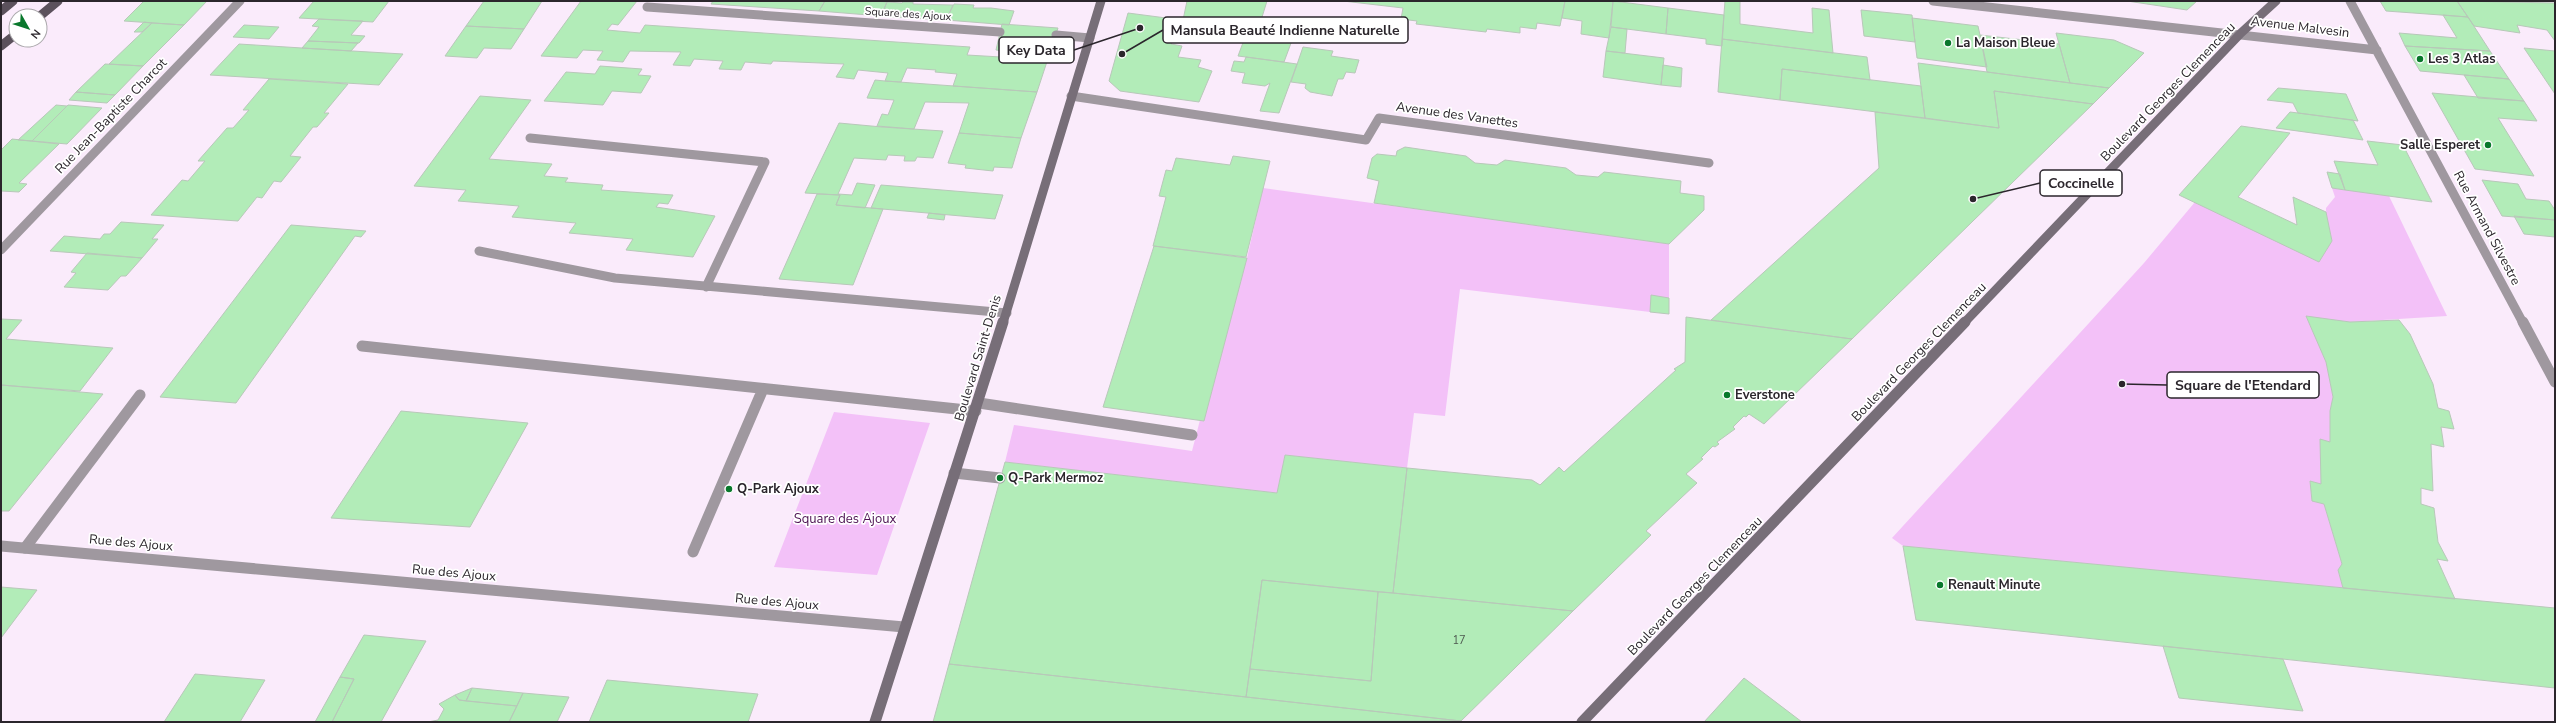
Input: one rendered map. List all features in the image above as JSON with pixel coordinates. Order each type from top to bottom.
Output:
[{"type":"main road","points":[[1,11],[13,1]]},
{"type":"main road","points":[[48,9],[58,1]]},
{"type":"main road","name":"Boulevard Saint-Denis","points":[[876,722],[904,627],[954,472],[978,407],[1101,1]]},
{"type":"main road","name":"Boulevard Georges Clemenceau","points":[[1582,722],[2241,33],[2276,1]]},
{"type":"street","name":"Rue Jean-Baptiste Charcot","points":[[1,250],[240,1]]},
{"type":"street","name":"Avenue Malvesin","points":[[1933,1],[2241,33],[2377,50]]},
{"type":"street","name":"Rue Armand Silvestre","points":[[2350,1],[2555,382]]},
{"type":"street","name":"Square des Ajoux","points":[[647,7],[1000,32]]},
{"type":"street","points":[[1056,36],[1090,38]]},
{"type":"street","name":"Avenue des Vanettes","points":[[1072,96],[1366,140],[1379,118],[1710,163]]},
{"type":"street","points":[[530,138],[765,162],[706,287]]},
{"type":"street","points":[[479,251],[615,278],[1007,313]]},
{"type":"street","points":[[362,346],[763,389],[978,407],[1192,435]]},
{"type":"street","points":[[693,552],[763,389]]},
{"type":"street","points":[[25,548],[140,395]]},
{"type":"street","points":[[954,472],[1000,478]]},
{"type":"street","name":"Rue des Ajoux","points":[[1,546],[904,627]]},
{"type":"green space","points":[[1263,188],[1669,244],[1669,298],[1651,296],[1650,312],[1460,289],[1445,416],[1414,413],[1407,468],[1285,455],[1277,493],[1005,462],[1014,425],[1192,451],[1200,420],[1204,421],[1247,258]]},
{"type":"green space","points":[[2332,188],[2389,196],[2447,316],[2350,322],[2307,317],[2326,362],[2333,397],[2330,411],[2330,442],[2320,439],[2321,484],[2310,481],[2312,501],[2324,504],[2342,564],[2338,570],[2343,588],[1903,546],[1892,538],[2144,263],[2195,202],[2319,261],[2332,241],[2326,208],[2335,197]]},
{"type":"green space","name":"Square des Ajoux","points":[[834,412],[930,423],[877,575],[774,567]]},
{"type":"building","points":[[144,1],[207,1],[184,25],[124,21]]},
{"type":"building","points":[[314,1],[389,1],[373,22],[299,18]]},
{"type":"building","points":[[484,1],[542,1],[524,29],[466,26]]},
{"type":"building","points":[[581,1],[637,1],[618,25],[612,24],[607,30],[640,33],[645,25],[970,47],[967,55],[1001,57],[1003,51],[996,50],[1002,24],[1058,28],[1037,92],[953,86],[957,74],[935,72],[936,70],[907,68],[901,82],[885,81],[888,73],[858,70],[854,79],[836,77],[844,64],[773,61],[771,64],[745,62],[741,70],[719,69],[723,61],[694,59],[690,66],[673,65],[681,52],[630,51],[623,62],[597,60],[603,51],[583,50],[577,58],[541,56]]},
{"type":"building","points":[[713,1],[825,1],[819,11],[711,4]]},
{"type":"building","points":[[825,1],[887,2],[881,16],[819,11]]},
{"type":"building","points":[[1187,1],[1267,1],[1258,30],[1183,20]]},
{"type":"building","points":[[1343,1],[1565,1],[1560,26],[1537,23],[1536,29],[1520,27],[1520,33],[1487,29],[1486,32],[1416,24],[1417,21],[1401,19],[1403,8]]},
{"type":"building","points":[[1565,1],[1613,1],[1609,38],[1581,34],[1582,21],[1562,18]]},
{"type":"building","points":[[1613,1],[1668,8],[1666,34],[1611,27]]},
{"type":"building","points":[[1725,1],[1740,1],[1740,24],[1813,33],[1812,8],[1829,10],[1833,53],[1722,39]]},
{"type":"building","points":[[2127,1],[2197,1],[2187,10]]},
{"type":"building","points":[[2380,1],[2457,1],[2468,17],[2386,11]]},
{"type":"building","points":[[2457,1],[2555,3],[2555,41],[2547,30],[2517,25],[2520,33],[2474,26]]},
{"type":"building","points":[[887,2],[953,5],[946,20],[881,16]]},
{"type":"building","points":[[954,4],[974,5],[973,8],[991,8],[1014,11],[1009,25],[946,20]]},
{"type":"building","points":[[1668,8],[1724,15],[1722,46],[1706,44],[1706,39],[1666,34]]},
{"type":"building","points":[[1861,10],[1912,15],[1915,42],[1864,36]]},
{"type":"building","points":[[1128,13],[1220,25],[1218,31],[1224,32],[1222,37],[1178,30],[1175,37],[1181,38],[1179,42],[1174,41],[1171,44],[1182,46],[1178,57],[1201,60],[1198,67],[1212,71],[1199,102],[1120,91],[1109,81]]},
{"type":"building","points":[[2443,15],[2468,17],[2490,51],[2405,46],[2399,33],[2457,38]]},
{"type":"building","name":"La Maison Bleue","points":[[1912,18],[1978,26],[1987,67],[1917,58]]},
{"type":"building","points":[[319,19],[363,21],[351,35],[365,36],[359,43],[308,41],[319,27],[312,26]]},
{"type":"building","points":[[144,22],[152,23],[142,32],[134,32]]},
{"type":"building","points":[[152,23],[184,25],[143,66],[109,64]]},
{"type":"building","points":[[244,25],[279,27],[269,39],[233,37]]},
{"type":"building","points":[[1220,25],[1294,35],[1284,62],[1238,56],[1244,40],[1222,37],[1224,32],[1218,31]]},
{"type":"building","points":[[466,26],[524,29],[511,49],[484,48],[477,58],[445,56]]},
{"type":"building","points":[[1611,27],[1627,29],[1625,53],[1606,51]]},
{"type":"building","points":[[2056,33],[2114,40],[2144,53],[2109,88],[2070,83]]},
{"type":"building","points":[[1980,35],[2059,44],[2070,83],[1987,72]]},
{"type":"building","points":[[1722,39],[1867,57],[1870,80],[1782,69],[1780,100],[1718,92]]},
{"type":"building","points":[[308,41],[358,43],[351,51],[302,48]]},
{"type":"building","points":[[239,44],[403,54],[379,85],[210,75]]},
{"type":"building","points":[[2405,46],[2490,51],[2509,79],[2420,71]]},
{"type":"building","points":[[1303,47],[1333,51],[1331,56],[1359,60],[1355,73],[1346,72],[1343,79],[1338,79],[1332,96],[1310,92],[1305,88],[1306,84],[1291,82]]},
{"type":"building","points":[[2524,48],[2555,51],[2555,94]]},
{"type":"building","points":[[1606,51],[1664,58],[1661,85],[1603,77]]},
{"type":"building","points":[[1246,57],[1297,64],[1279,113],[1260,111],[1270,83],[1265,86],[1242,83],[1245,73],[1231,71],[1234,61],[1244,62]]},
{"type":"building","points":[[1918,63],[2109,88],[2093,104],[1994,91],[1999,128],[1925,118]]},
{"type":"building","points":[[105,64],[143,66],[115,95],[76,92]]},
{"type":"building","points":[[1663,65],[1682,68],[1681,87],[1661,85]]},
{"type":"building","points":[[600,66],[642,69],[638,75],[651,76],[641,93],[612,91],[603,105],[544,101],[566,72],[595,74]]},
{"type":"building","points":[[1782,69],[1921,86],[1925,118],[1780,100]]},
{"type":"building","points":[[2464,75],[2509,79],[2524,101],[2478,98]]},
{"type":"building","points":[[269,79],[348,84],[324,113],[329,113],[317,127],[313,127],[290,156],[301,157],[281,182],[274,181],[262,198],[257,197],[238,221],[151,215],[182,180],[188,181],[205,161],[198,161],[227,128],[233,128],[249,110],[243,110]]},
{"type":"building","points":[[875,80],[1037,92],[1021,138],[959,133],[969,103],[925,102],[914,129],[877,126],[882,114],[888,115],[894,100],[867,98]]},
{"type":"building","points":[[2278,88],[2346,94],[2358,121],[2298,113],[2293,103],[2267,100]]},
{"type":"building","points":[[1994,91],[2093,104],[1852,339],[1711,320],[1879,168],[1875,112],[1999,128]]},
{"type":"building","points":[[76,92],[115,95],[107,103],[69,100]]},
{"type":"building","name":"Salle Esperet","points":[[2432,93],[2524,101],[2537,121],[2498,118],[2534,176],[2475,169]]},
{"type":"building","points":[[480,96],[531,100],[489,159],[552,164],[544,176],[568,178],[565,182],[603,185],[601,190],[673,195],[668,204],[659,203],[656,207],[715,216],[693,257],[626,250],[633,239],[569,233],[576,223],[512,217],[519,206],[458,201],[466,190],[414,186]]},
{"type":"building","points":[[56,105],[67,106],[32,141],[18,140]]},
{"type":"building","points":[[68,105],[102,108],[67,144],[32,141]]},
{"type":"building","points":[[2290,112],[2353,120],[2363,140],[2276,128]]},
{"type":"building","points":[[839,123],[943,131],[933,158],[917,157],[915,161],[904,161],[905,156],[888,155],[886,160],[854,158],[838,194],[852,195],[857,183],[875,185],[865,208],[836,205],[840,195],[805,193]]},
{"type":"building","points":[[2241,126],[2290,133],[2238,197],[2297,225],[2293,197],[2326,212],[2332,241],[2319,262],[2179,195]]},
{"type":"building","points":[[959,133],[1021,138],[1012,168],[994,167],[993,171],[965,168],[966,165],[948,163]]},
{"type":"building","points":[[12,139],[59,144],[19,183],[27,184],[19,192],[1,191],[1,150]]},
{"type":"building","points":[[2367,141],[2403,145],[2432,202],[2345,190],[2334,161],[2378,165]]},
{"type":"building","points":[[1405,147],[1466,156],[1475,163],[1497,165],[1505,160],[1566,168],[1576,175],[1598,177],[1604,172],[1681,181],[1680,193],[1704,196],[1704,210],[1669,244],[1374,203],[1379,181],[1367,178],[1372,158],[1377,154],[1396,156],[1397,151]]},
{"type":"building","points":[[1233,156],[1270,161],[1246,257],[1153,246],[1166,197],[1159,196],[1166,170],[1172,171],[1176,158],[1230,165]]},
{"type":"building","points":[[2327,172],[2340,174],[2345,190],[2332,188]]},
{"type":"building","points":[[2482,180],[2518,184],[2526,199],[2549,201],[2555,210],[2555,220],[2502,216]]},
{"type":"building","points":[[881,185],[1003,195],[995,219],[871,208]]},
{"type":"building","points":[[817,194],[840,195],[836,205],[883,209],[853,285],[779,279]]},
{"type":"building","points":[[929,213],[945,215],[944,220],[927,218]]},
{"type":"building","points":[[2514,216],[2555,220],[2555,237],[2524,234]]},
{"type":"building","points":[[121,222],[164,225],[152,239],[158,239],[142,258],[50,251],[64,236],[100,239],[104,234],[110,234]]},
{"type":"building","points":[[291,225],[366,231],[361,237],[355,236],[236,403],[160,397]]},
{"type":"building","points":[[1154,246],[1247,258],[1204,421],[1103,407]]},
{"type":"building","points":[[87,253],[142,258],[126,276],[121,276],[108,290],[64,287],[76,273],[71,272]]},
{"type":"building","points":[[1651,295],[1669,298],[1669,314],[1650,312]]},
{"type":"building","points":[[2306,316],[2350,322],[2399,320],[2410,334],[2433,384],[2438,408],[2449,411],[2454,429],[2441,427],[2444,447],[2431,444],[2433,491],[2421,488],[2421,504],[2434,508],[2438,542],[2448,561],[2437,559],[2455,599],[2343,588],[2338,570],[2342,564],[2324,504],[2312,501],[2310,481],[2321,484],[2320,439],[2330,442],[2330,411],[2333,397],[2326,362]]},
{"type":"building","points":[[1686,317],[1852,339],[1764,424],[1749,414],[1746,417],[1744,416],[1733,427],[1735,429],[1717,442],[1719,444],[1715,447],[1713,446],[1701,458],[1703,459],[1686,474],[1697,483],[1646,531],[1651,535],[1573,611],[1393,593],[1407,468],[1532,480],[1540,485],[1559,467],[1564,472],[1676,370],[1674,369],[1685,362]]},
{"type":"building","points":[[1,319],[22,320],[6,339],[113,348],[80,391],[1,385]]},
{"type":"building","points":[[1,385],[103,394],[9,511],[1,511]]},
{"type":"building","points":[[401,411],[528,423],[470,527],[331,518]]},
{"type":"building","points":[[1285,455],[1407,468],[1393,593],[1262,580],[1246,697],[949,664],[1005,462],[1277,493]]},
{"type":"building","points":[[1903,546],[2555,608],[2555,688],[1916,620]]},
{"type":"building","points":[[1262,580],[1378,592],[1371,681],[1250,669]]},
{"type":"building","points":[[1,587],[37,590],[1,638]]},
{"type":"building","points":[[1378,592],[1573,611],[1461,721],[1246,697],[1250,669],[1371,681]]},
{"type":"building","points":[[364,635],[426,641],[381,722],[332,722],[354,679],[340,677]]},
{"type":"building","points":[[2163,646],[2283,659],[2303,711],[2179,698]]},
{"type":"building","points":[[949,664],[1246,697],[1461,721],[933,722]]},
{"type":"building","points":[[195,674],[265,680],[240,722],[164,722]]},
{"type":"building","points":[[340,677],[354,679],[332,722],[315,722]]},
{"type":"building","points":[[1744,678],[1802,722],[1704,722]]},
{"type":"building","points":[[607,680],[758,694],[748,722],[589,722]]},
{"type":"building","points":[[472,688],[523,693],[517,706],[466,701]]},
{"type":"building","points":[[472,688],[466,701],[459,700],[455,695]]},
{"type":"building","points":[[523,693],[569,697],[557,722],[509,722]]},
{"type":"building","points":[[455,695],[459,700],[517,706],[509,722],[428,722],[438,720],[444,709],[439,704]]},
{"type":"place","name":"Key Data","points":[[1140,28]]},
{"type":"place","name":"La Maison Bleue","points":[[1948,43]]},
{"type":"place","name":"Mansula Beauté Indienne Naturelle","points":[[1122,54]]},
{"type":"place","name":"Les 3 Atlas","points":[[2420,59]]},
{"type":"place","name":"Salle Esperet","points":[[2488,145]]},
{"type":"place","name":"Coccinelle","points":[[1973,199]]},
{"type":"place","name":"Square de l'Etendard","points":[[2122,384]]},
{"type":"place","name":"Everstone","points":[[1727,395]]},
{"type":"place","name":"Q-Park Mermoz","points":[[1000,478]]},
{"type":"place","name":"Q-Park Ajoux","points":[[729,489]]},
{"type":"place","name":"Renault Minute","points":[[1940,585]]}]
